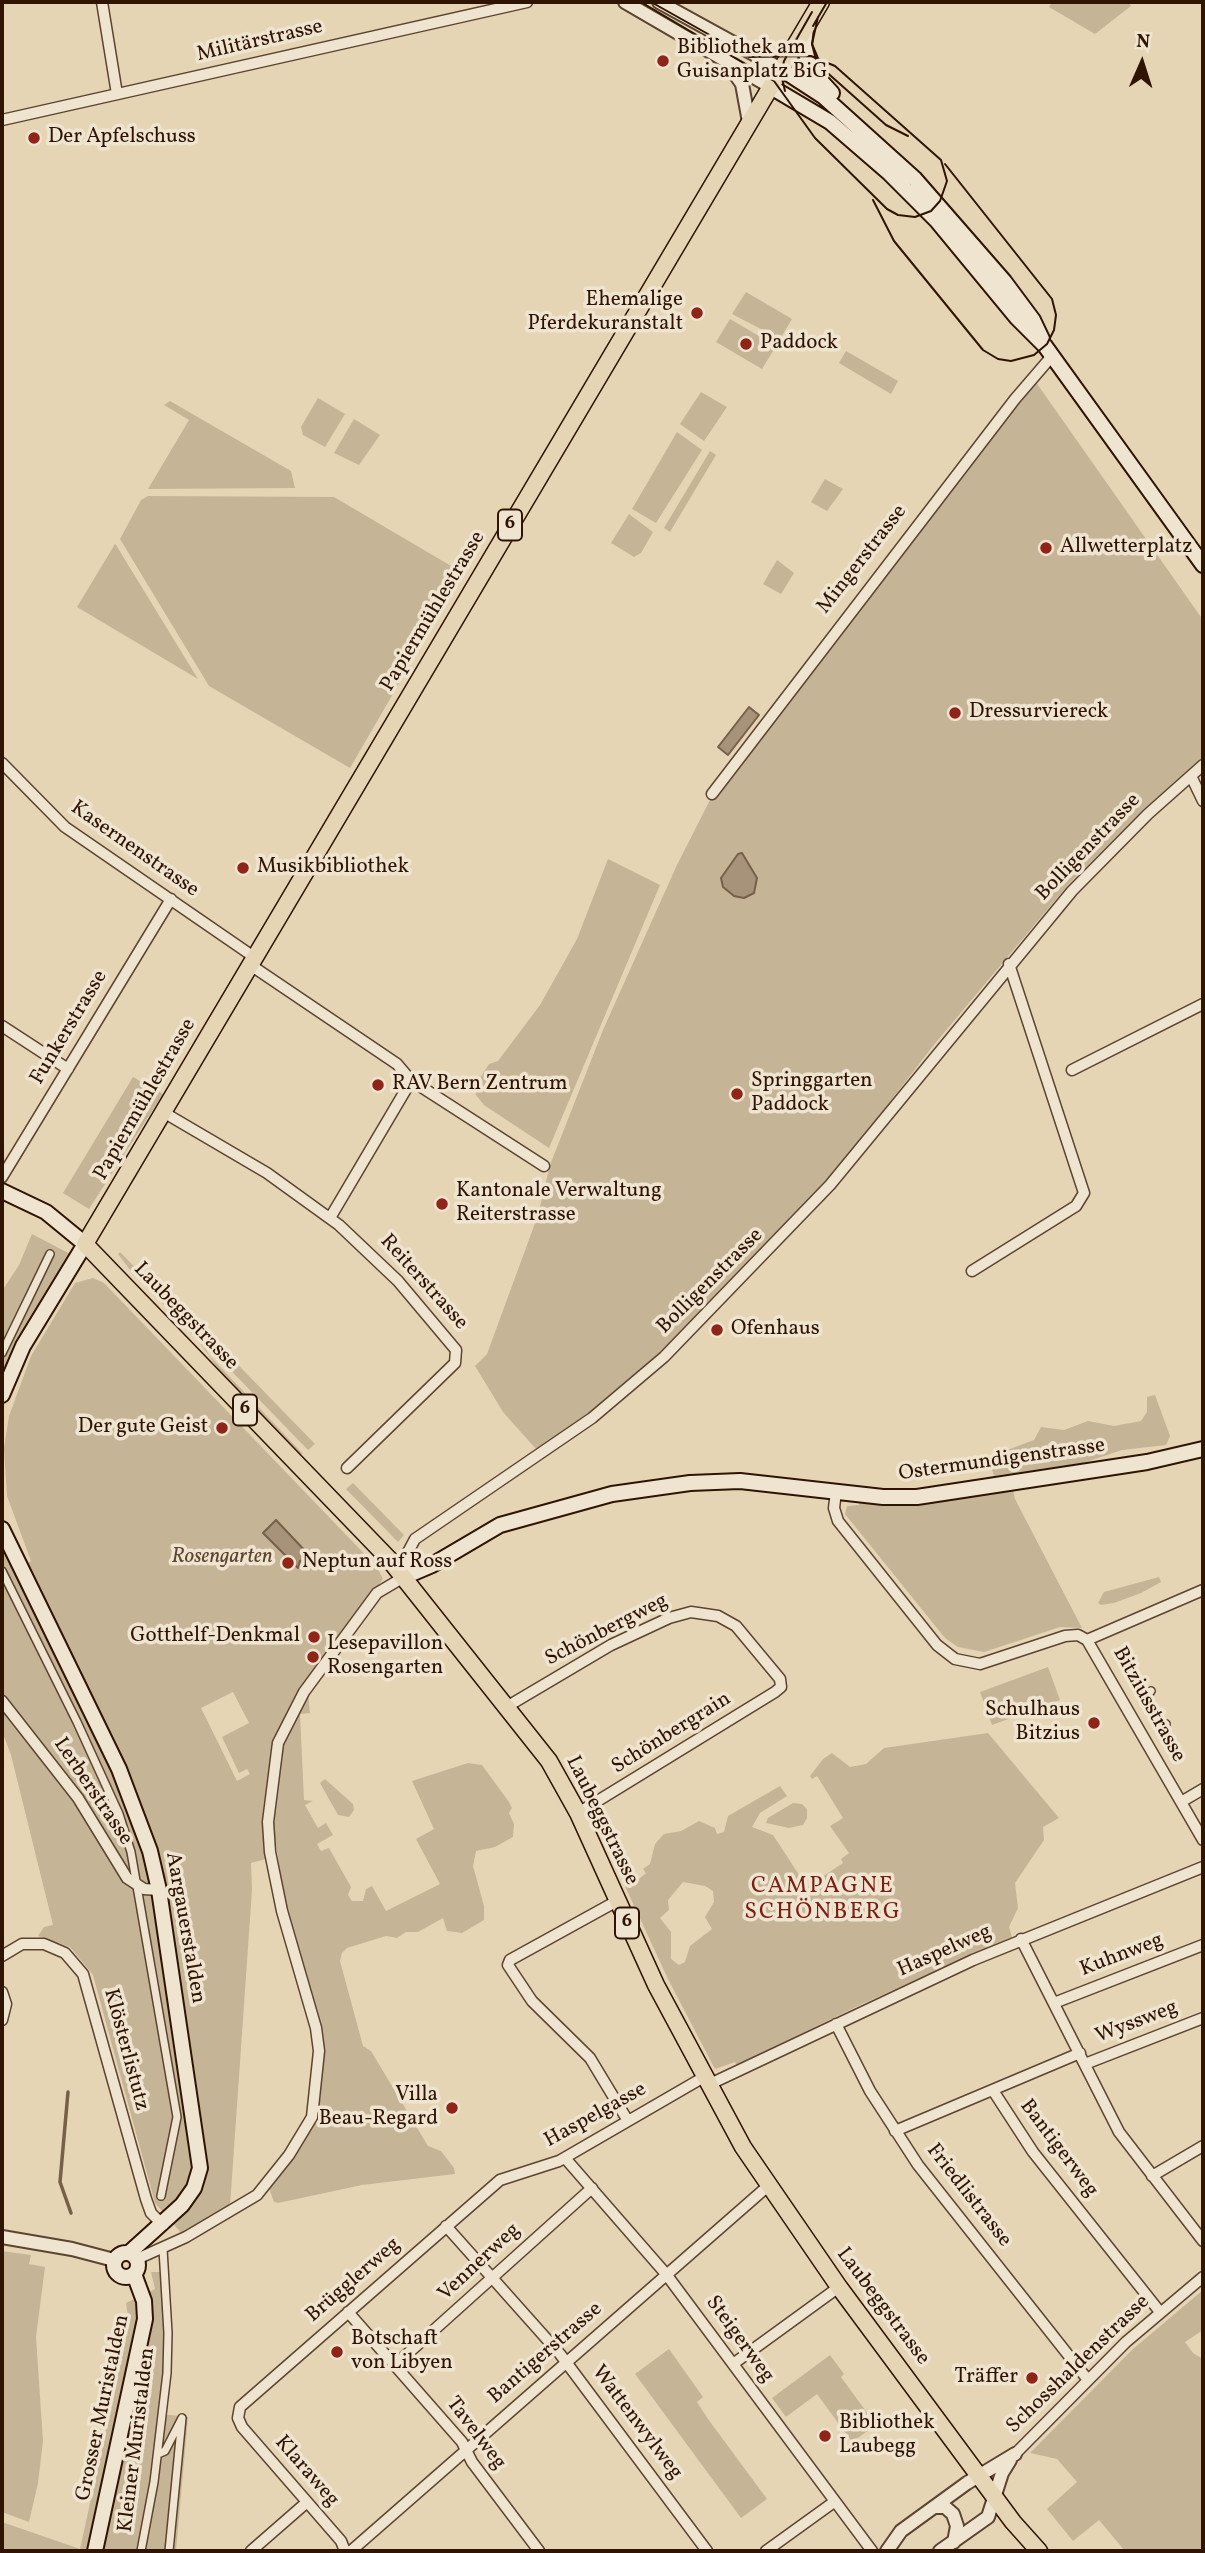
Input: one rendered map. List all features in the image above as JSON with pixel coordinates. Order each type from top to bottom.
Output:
[{"type":"main road","name":"Papiermühlestrasse","points":[[85,1244],[821,2]]},
{"type":"main road","points":[[809,22],[805,51],[814,75],[881,137],[895,166]]},
{"type":"main road","points":[[781,69],[824,97],[895,166],[1017,318],[1049,351],[1203,565]]},
{"type":"main road","points":[[771,87],[830,122],[895,166]]},
{"type":"main road","points":[[2,1191],[46,1212],[85,1244],[23,1346],[2,1395]]},
{"type":"main road","name":"Laubeggstrasse","points":[[85,1244],[404,1577],[550,1761],[578,1813],[617,1901],[706,2081],[768,2186],[839,2287],[1013,2522],[1039,2551]]},
{"type":"main road","name":"Ostermundigenstrasse","points":[[404,1577],[432,1565],[500,1525],[612,1494],[690,1483],[740,1481],[836,1492],[917,1497],[1147,1462],[1203,1449]]},
{"type":"main road","name":"Aargauerstalden","points":[[2,1529],[119,1769],[150,1852],[159,1890],[200,2156],[194,2188],[133,2262],[119,2255],[114,2260]]},
{"type":"main road","points":[[114,2260],[114,2269],[125,2277],[133,2262]]},
{"type":"main road","name":"Grosser Muristalden","points":[[95,2551],[145,2319],[144,2301],[133,2262]]},
{"type":"street","points":[[102,2],[117,94]]},
{"type":"street","name":"Militärstrasse","points":[[2,120],[527,2]]},
{"type":"street","points":[[625,2],[771,87]]},
{"type":"street","points":[[659,2],[781,69]]},
{"type":"street","points":[[701,47],[737,75],[744,91],[750,122]]},
{"type":"street","name":"Mingerstrasse","points":[[712,794],[1049,351]]},
{"type":"street","name":"Kasernenstrasse","points":[[2,762],[57,820],[171,899],[251,961]]},
{"type":"street","name":"Bolligenstrasse","points":[[404,1577],[410,1548],[415,1539],[592,1418],[664,1357],[736,1285],[830,1185],[1009,964],[1106,854],[1203,765]]},
{"type":"street","points":[[1191,776],[1203,801]]},
{"type":"street","name":"Funkerstrasse","points":[[2,1177],[171,899]]},
{"type":"street","points":[[251,961],[401,1067],[409,1079],[544,1166]]},
{"type":"street","points":[[972,1271],[1076,1206],[1084,1193],[1009,964]]},
{"type":"street","points":[[1072,1070],[1203,1004]]},
{"type":"street","points":[[2,1026],[68,1069]]},
{"type":"street","points":[[330,1218],[409,1079]]},
{"type":"street","name":"Reiterstrasse","points":[[163,1112],[267,1173],[330,1218],[398,1281],[454,1347],[458,1356],[455,1363],[346,1468]]},
{"type":"street","points":[[2,1353],[50,1254]]},
{"type":"street","name":"Bitziusstrasse","points":[[836,1492],[834,1508],[838,1521],[949,1656],[961,1662],[980,1664],[1065,1636],[1077,1635],[1087,1640],[1203,1840]]},
{"type":"street","name":"Aargauerstalden","points":[[2,1571],[119,1814],[139,1887],[177,2117],[161,2196]]},
{"type":"street","points":[[133,2262],[163,2249],[257,2195],[303,2135],[315,2107],[319,2051],[316,2028],[282,1911],[269,1846],[269,1810],[276,1753],[291,1713],[377,1593],[404,1577]]},
{"type":"street","points":[[1087,1640],[1203,1590]]},
{"type":"street","name":"Schönbergweg","points":[[508,1706],[611,1645],[677,1615],[691,1612],[718,1616],[736,1626],[782,1684]]},
{"type":"street","name":"Schönbergrain","points":[[578,1813],[775,1692],[782,1684]]},
{"type":"street","name":"Lerberstrasse","points":[[2,1701],[78,1798],[127,1878],[139,1887]]},
{"type":"street","points":[[1181,1802],[1203,1789]]},
{"type":"street","name":"Haspelweg","points":[[706,2081],[1021,1939],[1203,1867]]},
{"type":"street","points":[[139,1887],[159,1890]]},
{"type":"street","points":[[617,1901],[510,1960],[508,1965],[532,2001],[590,2058],[628,2121]]},
{"type":"street","points":[[1021,1939],[1119,2132],[1203,2241]]},
{"type":"street","name":"Klösterlistutz","points":[[2,1956],[25,1944],[47,1944],[70,1958],[83,1974],[146,2199],[151,2213],[163,2225]]},
{"type":"street","name":"Kuhnweg","points":[[1054,2003],[1203,1945]]},
{"type":"street","points":[[2,1992],[6,2004],[2,2020]]},
{"type":"street","name":"Wyssweg","points":[[1085,2064],[1203,2018]]},
{"type":"street","name":"Friedlistrasse","points":[[836,2024],[895,2131],[918,2165],[1087,2380]]},
{"type":"street","points":[[994,2092],[1080,2053]]},
{"type":"street","name":"Haspelgasse","points":[[503,2178],[565,2158],[628,2121],[706,2081]]},
{"type":"street","name":"Bantigerweg","points":[[895,2131],[994,2092],[1033,2152],[1160,2312]]},
{"type":"street","points":[[1152,2176],[1203,2146]]},
{"type":"street","name":"Steigerweg","points":[[565,2158],[666,2274],[872,2551]]},
{"type":"street","name":"Brügglerweg","points":[[238,2418],[243,2404],[503,2178]]},
{"type":"street","name":"Bantigerstrasse","points":[[351,2551],[768,2186]]},
{"type":"street","name":"Vennerweg","points":[[395,2365],[592,2188]]},
{"type":"street","name":"Wattenwylweg","points":[[446,2225],[567,2362],[707,2551]]},
{"type":"street","points":[[2,2237],[114,2260]]},
{"type":"street","name":"Kleiner Muristalden","points":[[141,2551],[158,2454],[168,2333],[163,2249]]},
{"type":"street","name":"Schosshaldenstrasse","points":[[940,2551],[979,2525],[990,2513],[1002,2473],[1015,2454],[1087,2380],[1160,2312],[1203,2277]]},
{"type":"street","points":[[733,2364],[839,2287]]},
{"type":"street","name":"Tavelweg","points":[[348,2312],[467,2450],[472,2462],[539,2551]]},
{"type":"street","points":[[158,2454],[165,2451],[182,2418],[178,2490],[169,2551]]},
{"type":"street","name":"Klaraweg","points":[[238,2418],[242,2427],[341,2541],[345,2551]]},
{"type":"street","name":"Schosshaldenstrasse","points":[[887,2551],[895,2537],[934,2507],[1015,2454]]},
{"type":"street","points":[[766,2551],[834,2502]]},
{"type":"street","points":[[251,2551],[306,2503]]},
{"type":"street","points":[[934,2507],[945,2507],[953,2514],[957,2530],[954,2542]]},
{"type":"street","name":"Schosshaldenstrasse","points":[[979,2525],[1013,2522]]},
{"type":"green space","points":[[1052,2],[1128,2],[1131,6],[1095,34],[1049,7]]},
{"type":"green space","name":"Paddock","points":[[746,292],[792,319],[780,339],[732,314]]},
{"type":"green space","name":"Paddock","points":[[730,319],[776,346],[762,369],[716,342]]},
{"type":"green space","name":"Paddock","points":[[846,351],[898,381],[891,394],[839,363]]},
{"type":"green space","name":"Springgarten Paddock","points":[[1033,378],[1203,620],[1203,757],[1144,809],[1067,886],[933,1046],[859,1142],[792,1220],[645,1367],[590,1412],[536,1449],[503,1412],[475,1366],[487,1354],[538,1215],[550,1165],[603,1030],[676,867],[714,792]]},
{"type":"green space","points":[[701,392],[727,407],[704,441],[680,424]]},
{"type":"green space","points":[[318,398],[345,414],[325,447],[303,435],[301,427]]},
{"type":"green space","points":[[170,401],[291,471],[295,488],[148,489],[189,420],[164,405]]},
{"type":"green space","points":[[354,419],[380,435],[359,465],[334,453]]},
{"type":"green space","points":[[677,432],[702,450],[656,523],[632,509]]},
{"type":"green space","points":[[710,451],[716,455],[670,532],[664,528]]},
{"type":"green space","points":[[825,479],[843,489],[827,511],[811,502]]},
{"type":"green space","points":[[148,496],[334,497],[463,573],[350,768],[209,686],[120,539],[141,500]]},
{"type":"green space","points":[[629,514],[653,532],[641,553],[634,557],[611,543]]},
{"type":"green space","points":[[116,545],[198,679],[77,607]]},
{"type":"green space","points":[[777,560],[794,573],[781,594],[763,584]]},
{"type":"green space","points":[[608,859],[660,885],[549,1148],[484,1105],[476,1095],[475,1086],[489,1064],[498,1061],[540,1005],[577,939]]},
{"type":"green space","points":[[133,1077],[163,1094],[89,1209],[63,1193]]},
{"type":"green space","points":[[32,1234],[76,1257],[2,1392],[2,1291],[19,1265]]},
{"type":"green space","points":[[120,1252],[203,1336],[208,1354],[303,1454],[300,1454],[219,1370],[197,1339],[130,1270],[118,1254]]},
{"type":"green space","name":"Rosengarten","points":[[93,1278],[104,1283],[377,1567],[383,1579],[292,1704],[274,1742],[266,1798],[266,1859],[251,1863],[252,1890],[230,2206],[182,2234],[155,2203],[93,1975],[70,1947],[38,1936],[44,1927],[53,1925],[11,1755],[2,1731],[2,1531],[19,1569],[31,1561],[7,1496],[4,1448],[9,1416],[31,1356],[75,1283]],"holes":[[[233,1692],[249,1723],[222,1737],[239,1773],[247,1769],[250,1774],[237,1781],[201,1708]]]},
{"type":"green space","points":[[213,1339],[315,1444],[308,1450],[213,1352]]},
{"type":"green space","points":[[1155,1395],[1170,1436],[1166,1445],[1122,1450],[1083,1463],[994,1476],[988,1457],[1034,1440],[1041,1427],[1064,1430],[1088,1421],[1114,1426],[1141,1421],[1147,1412],[1147,1397]]},
{"type":"green space","points":[[353,1483],[404,1535],[398,1542],[346,1489]]},
{"type":"green space","points":[[1013,1490],[1015,1499],[1082,1628],[1060,1627],[984,1652],[958,1647],[945,1638],[845,1514],[847,1506],[859,1505],[859,1502],[917,1503]]},
{"type":"green space","points":[[1159,1577],[1161,1582],[1141,1593],[1114,1603],[1098,1603],[1104,1592]]},
{"type":"green space","points":[[1048,1667],[1060,1700],[992,1725],[980,1692]]},
{"type":"green space","points":[[308,1693],[310,1713],[300,1714],[304,1800],[313,1801],[305,1805],[318,1828],[326,1823],[333,1835],[317,1844],[321,1851],[329,1848],[351,1887],[348,1895],[352,1901],[363,1901],[366,1889],[372,1886],[386,1911],[440,1884],[416,1839],[434,1829],[412,1781],[468,1763],[482,1765],[509,1802],[512,1808],[509,1813],[514,1824],[513,1837],[495,1847],[476,1851],[473,1866],[484,1906],[484,1920],[462,1933],[447,1931],[443,1918],[418,1932],[406,1932],[397,1938],[386,1936],[347,1948],[340,1961],[363,2046],[371,2051],[428,2146],[441,2151],[454,2168],[455,2174],[362,2185],[278,2203],[274,2202],[269,2188],[313,2125],[320,2100],[323,2047],[320,2028],[286,1910],[273,1825],[278,1753]]},
{"type":"green space","points":[[988,1733],[1059,1818],[1043,1827],[1044,1840],[1015,1883],[1018,1908],[1009,1927],[1012,1937],[860,2005],[737,2065],[735,2062],[715,2069],[668,1979],[624,1884],[630,1881],[633,1884],[646,1873],[643,1869],[650,1864],[655,1844],[664,1834],[681,1831],[699,1821],[715,1828],[717,1834],[724,1832],[728,1816],[780,1786],[787,1796],[760,1813],[752,1827],[773,1835],[807,1887],[843,1863],[841,1859],[849,1853],[830,1826],[843,1818],[817,1776],[812,1779],[810,1776],[823,1759],[832,1753],[850,1767],[866,1764],[884,1748]],"holes":[[[683,1882],[705,1886],[713,1891],[714,1902],[705,1917],[712,1929],[690,1946],[685,1962],[679,1965],[671,1959],[671,1932],[660,1918],[669,1910],[668,1900]]]},
{"type":"green space","points":[[325,1779],[353,1804],[354,1810],[349,1817],[338,1815],[320,1783]]},
{"type":"green space","points":[[793,1803],[802,1804],[807,1809],[807,1818],[803,1825],[789,1828],[766,1823],[768,1818]]},
{"type":"green space","points":[[2,2251],[31,2255],[29,2264],[45,2267],[36,2337],[43,2441],[38,2483],[29,2522],[2,2512]]},
{"type":"green space","points":[[151,2272],[160,2272],[165,2290],[167,2333],[162,2414],[188,2417],[176,2551],[2,2551],[2,2522],[80,2549],[126,2338],[126,2303],[155,2289]]},
{"type":"green space","points":[[1203,2290],[1203,2330],[1185,2342],[1193,2353],[1203,2359],[1203,2551],[1125,2551],[1099,2520],[1073,2541],[1047,2509],[1077,2482],[1057,2459],[1030,2453],[1133,2349]]},
{"type":"green space","points":[[669,2349],[703,2397],[697,2402],[708,2419],[767,2499],[741,2518],[635,2374]]},
{"type":"green space","points":[[830,2355],[844,2374],[841,2377],[876,2425],[852,2442],[817,2394],[786,2417],[772,2398]]},
{"type":"shaded area","points":[[749,707],[759,715],[728,755],[718,747]]},
{"type":"shaded area","points":[[742,853],[757,878],[754,893],[744,898],[734,896],[723,887],[721,878],[738,854]]},
{"type":"shaded area","points":[[276,1520],[309,1555],[309,1558],[300,1561],[298,1568],[263,1533]]},
{"type":"waterway","points":[[68,2092],[60,2182],[71,2213]]},
{"type":"tram line","points":[[641,2],[774,81],[815,138],[887,209],[898,215],[915,217],[931,211],[940,201],[947,181],[941,160],[835,66],[811,56],[749,57],[651,2]]},
{"type":"tram line","points":[[813,26],[827,2]]},
{"type":"tram line","points":[[785,91],[781,74],[784,61],[812,12]]},
{"type":"tram line","points":[[818,17],[812,44],[822,68],[886,125],[908,136]]},
{"type":"tram line","points":[[873,200],[894,241],[983,350],[998,359],[1011,361],[1034,355],[1047,344],[1054,330],[1056,315],[1052,299],[945,164]]},
{"type":"place","name":"Bibliothek am Guisanplatz BiG","points":[[663,61]]},
{"type":"place","name":"Der Apfelschuss","points":[[34,138]]},
{"type":"place","name":"Ehemalige Pferdekuranstalt","points":[[697,313]]},
{"type":"place","name":"Paddock","points":[[746,344]]},
{"type":"place","name":"Allwetterplatz","points":[[1046,548]]},
{"type":"place","name":"Dressurviereck","points":[[955,713]]},
{"type":"place","name":"Musikbibliothek","points":[[243,868]]},
{"type":"place","name":"RAV Bern Zentrum","points":[[378,1085]]},
{"type":"place","name":"Springgarten Paddock","points":[[737,1094]]},
{"type":"place","name":"Kantonale Verwaltung Reiterstrasse","points":[[442,1204]]},
{"type":"place","name":"Ofenhaus","points":[[717,1330]]},
{"type":"place","name":"Der gute Geist","points":[[222,1428]]},
{"type":"place","name":"Neptun auf Ross","points":[[288,1563]]},
{"type":"place","name":"Gotthelf-Denkmal","points":[[314,1637]]},
{"type":"place","name":"Lesepavillon Rosengarten","points":[[313,1657]]},
{"type":"place","name":"Schulhaus Bitzius","points":[[1094,1723]]},
{"type":"place","name":"Villa Beau-Regard","points":[[452,2108]]},
{"type":"place","name":"Botschaft von Libyen","points":[[337,2352]]},
{"type":"place","name":"Träffer","points":[[1032,2378]]},
{"type":"place","name":"Bibliothek Laubegg","points":[[825,2436]]},
{"type":"district","name":"CAMPAGNE SCHÖNBERG","points":[[823,1901]]}]
